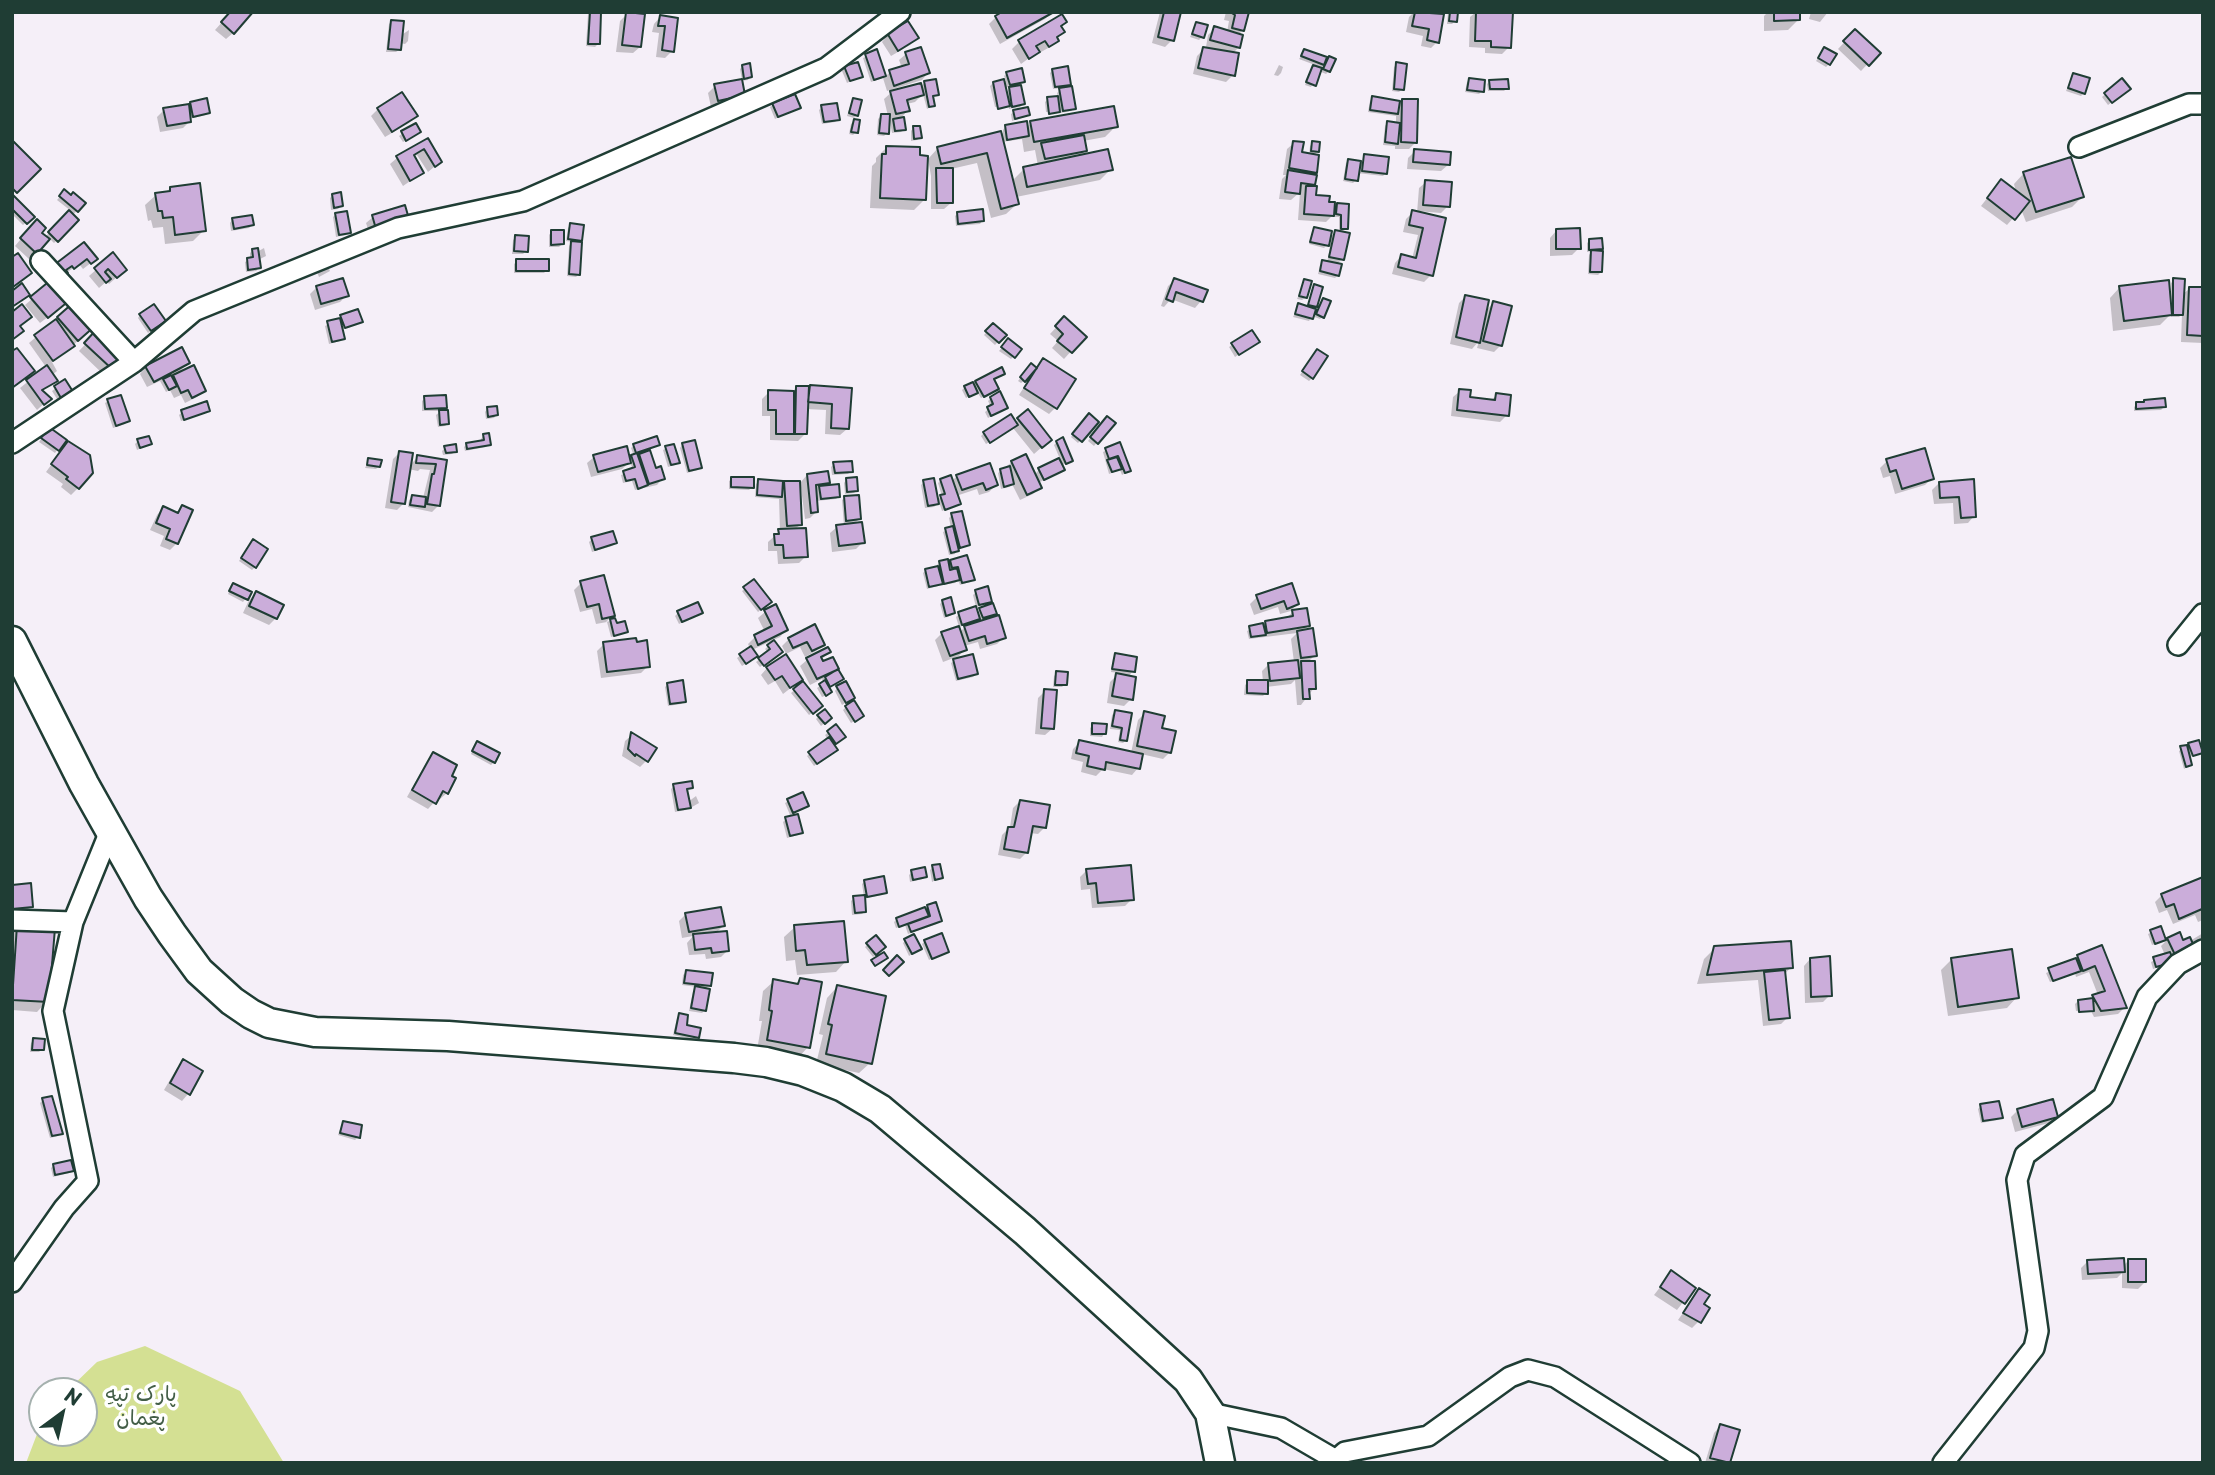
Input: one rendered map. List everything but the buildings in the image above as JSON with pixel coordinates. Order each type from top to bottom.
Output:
[{"type":"main road","points":[[12,641],[84,784],[154,907],[199,971],[232,1002],[269,1023],[315,1032],[448,1036],[766,1062],[803,1071],[843,1087],[880,1109],[1055,1257],[1188,1380],[1210,1413],[1221,1457],[1220,1463]]},
{"type":"street","points":[[12,443],[134,362],[194,311],[398,228],[523,201],[826,68],[900,12]]},
{"type":"street","points":[[2079,147],[2189,104],[2203,104]]},
{"type":"street","points":[[41,261],[134,362]]},
{"type":"street","points":[[2178,645],[2203,614]]},
{"type":"street","points":[[12,1282],[64,1208],[88,1181],[53,1010],[73,922],[110,831]]},
{"type":"street","points":[[12,919],[73,922]]},
{"type":"street","points":[[1943,1463],[2034,1348],[2038,1331],[2017,1180],[2025,1155],[2104,1097],[2147,996],[2178,964],[2203,950]]},
{"type":"street","points":[[1210,1413],[1281,1428],[1336,1460],[1345,1452],[1428,1436],[1510,1377],[1528,1370],[1556,1377],[1690,1463]]},
{"type":"green space","name":"پارک تپهِ پغمان","points":[[145,1346],[240,1391],[284,1463],[26,1463],[32,1447],[98,1447],[98,1377],[81,1377],[97,1362]]}]
